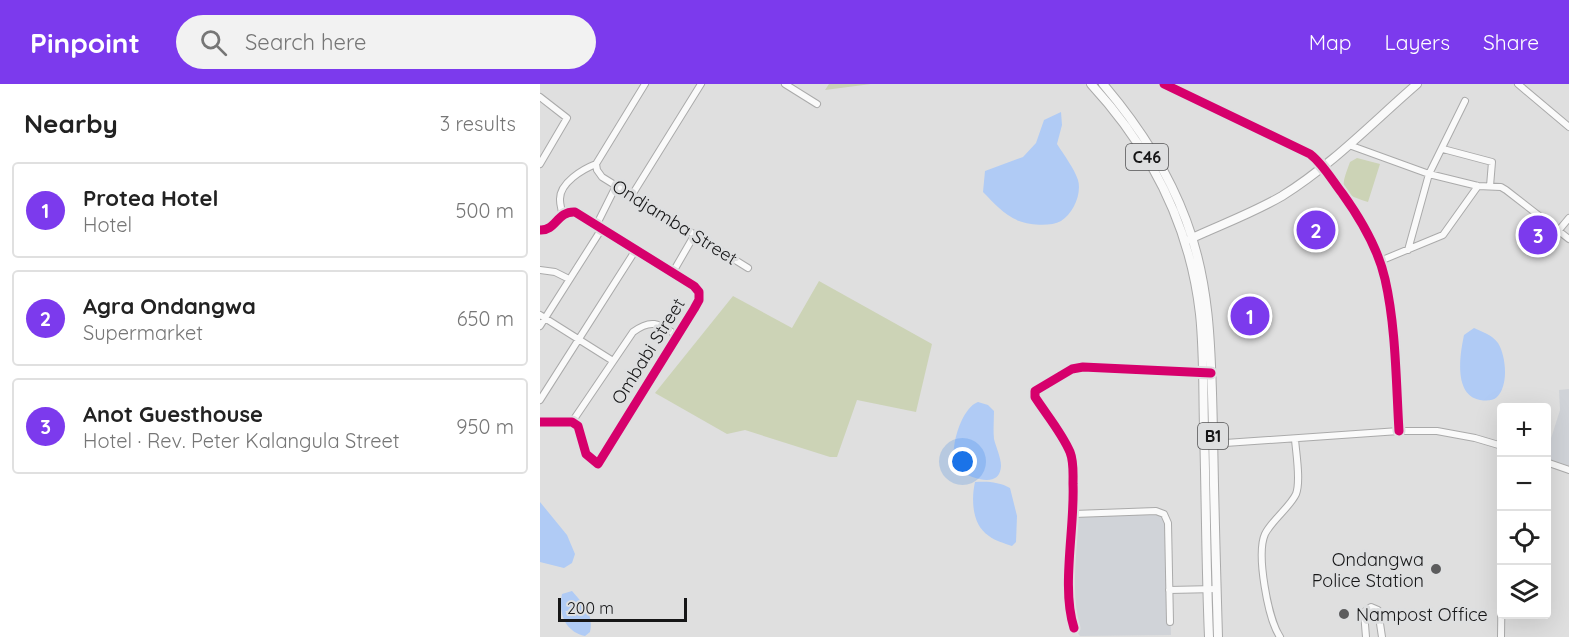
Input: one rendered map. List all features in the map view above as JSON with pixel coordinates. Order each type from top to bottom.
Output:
[{"type":"main road","name":"C46","points":[[1091,84],[1123,120],[1150,162],[1189,242]]},
{"type":"main road","name":"C46","points":[[1103,84],[1129,116],[1156,156],[1180,204],[1189,242]]},
{"type":"main road","points":[[1189,242],[1281,196],[1349,145],[1417,84]]},
{"type":"main road","name":"B1","points":[[1189,242],[1207,373],[1218,637]]},
{"type":"main road","name":"B1","points":[[1209,444],[1207,589],[1209,637]]},
{"type":"street","name":"Ondjamba Street","points":[[645,84],[596,164],[597,170],[602,177],[748,268]]},
{"type":"street","points":[[632,195],[701,84]]},
{"type":"street","points":[[785,84],[817,104]]},
{"type":"street","points":[[1164,84],[1310,154],[1322,166],[1358,218],[1380,261],[1389,301],[1399,431]]},
{"type":"street","points":[[1518,84],[1569,127]]},
{"type":"street","points":[[540,97],[567,118],[540,164]]},
{"type":"street","points":[[1408,250],[1429,174],[1464,101]]},
{"type":"street","points":[[1349,145],[1429,174],[1506,190],[1569,239]]},
{"type":"street","points":[[1443,148],[1492,162],[1490,186]]},
{"type":"street","points":[[540,230],[549,229],[562,214],[560,201],[564,189],[577,174],[596,164]]},
{"type":"street","points":[[540,326],[542,317],[569,279],[599,228],[616,186]]},
{"type":"street","points":[[1380,261],[1443,235],[1478,186]]},
{"type":"street","name":"Ombabi Street","points":[[562,214],[575,212],[635,251],[673,272],[699,292],[699,300],[694,309],[597,465],[586,453],[578,426],[572,422]]},
{"type":"street","points":[[1559,230],[1569,218]]},
{"type":"street","points":[[673,272],[695,234]]},
{"type":"street","points":[[540,400],[635,251]]},
{"type":"street","points":[[540,270],[555,272],[569,279]]},
{"type":"street","points":[[542,317],[613,361]]},
{"type":"street","points":[[540,422],[572,422],[633,332],[648,323],[654,323],[678,336]]},
{"type":"street","points":[[1074,628],[1070,617],[1069,597],[1074,514],[1073,465],[1070,453],[1035,397],[1035,391],[1072,369],[1083,367],[1207,373]]},
{"type":"street","points":[[1209,444],[1399,431],[1450,432],[1497,445]]},
{"type":"street","points":[[1280,637],[1275,630],[1267,601],[1261,545],[1266,533],[1295,495],[1298,485],[1295,438]]},
{"type":"street","points":[[1551,464],[1569,470]]},
{"type":"street","points":[[1074,514],[1156,511],[1164,514],[1168,523],[1170,622]]},
{"type":"street","points":[[1501,637],[1502,565]]},
{"type":"street","points":[[1169,590],[1216,589]]},
{"type":"street","points":[[1366,637],[1364,612],[1371,607],[1378,609],[1382,637]]},
{"type":"shaded area","points":[[1569,389],[1569,466],[1551,460],[1551,438],[1560,410],[1559,390]]},
{"type":"shaded area","points":[[1114,511],[1164,514],[1168,523],[1171,635],[1080,636],[1074,628],[1069,597],[1074,514]]},
{"type":"green space","points":[[829,84],[871,84],[825,90]]},
{"type":"green space","points":[[1357,158],[1380,164],[1368,202],[1352,196],[1344,189],[1350,162]]},
{"type":"green space","points":[[819,281],[932,344],[916,412],[857,400],[837,457],[830,457],[745,430],[727,434],[655,393],[733,296],[792,328]]},
{"type":"water","points":[[1061,112],[1062,125],[1057,144],[1078,180],[1079,191],[1076,203],[1065,218],[1056,223],[1040,225],[1019,221],[1004,212],[983,192],[985,171],[1023,157],[1036,143],[1044,120]]},
{"type":"water","points":[[1474,328],[1496,340],[1503,355],[1505,378],[1501,392],[1497,397],[1487,401],[1471,397],[1462,382],[1460,373],[1464,335]]},
{"type":"water","points":[[978,402],[988,405],[994,411],[994,439],[1001,466],[996,478],[990,480],[959,471],[954,457],[955,442],[963,417]]},
{"type":"water","points":[[975,482],[993,482],[1010,488],[1017,516],[1016,542],[1012,546],[991,538],[979,525],[973,504]]},
{"type":"water","points":[[540,502],[567,535],[575,554],[572,563],[564,568],[540,562]]},
{"type":"water","points":[[572,591],[589,614],[590,632],[585,636],[572,630],[562,615],[562,594]]},
{"type":"cycle path","points":[[1164,84],[1310,154],[1323,167],[1349,203],[1373,245],[1382,267],[1389,297],[1399,431]]},
{"type":"cycle path","points":[[540,230],[550,227],[564,215],[575,212],[694,286],[699,292],[699,300],[694,309],[598,464],[586,454],[578,426],[572,422],[540,422]]},
{"type":"cycle path","points":[[1074,628],[1070,612],[1068,576],[1073,501],[1072,460],[1063,438],[1035,397],[1035,391],[1072,369],[1083,367],[1211,373]]},
{"type":"place","name":"Agra Ondangwa","points":[[1316,230]]},
{"type":"place","name":"Anot Guesthouse","points":[[1538,235]]},
{"type":"place","name":"Protea Hotel","points":[[1250,316]]},
{"type":"place","name":"Ondangwa Police Station","points":[[1436,569]]},
{"type":"place","name":"Nampost Office","points":[[1344,614]]}]
